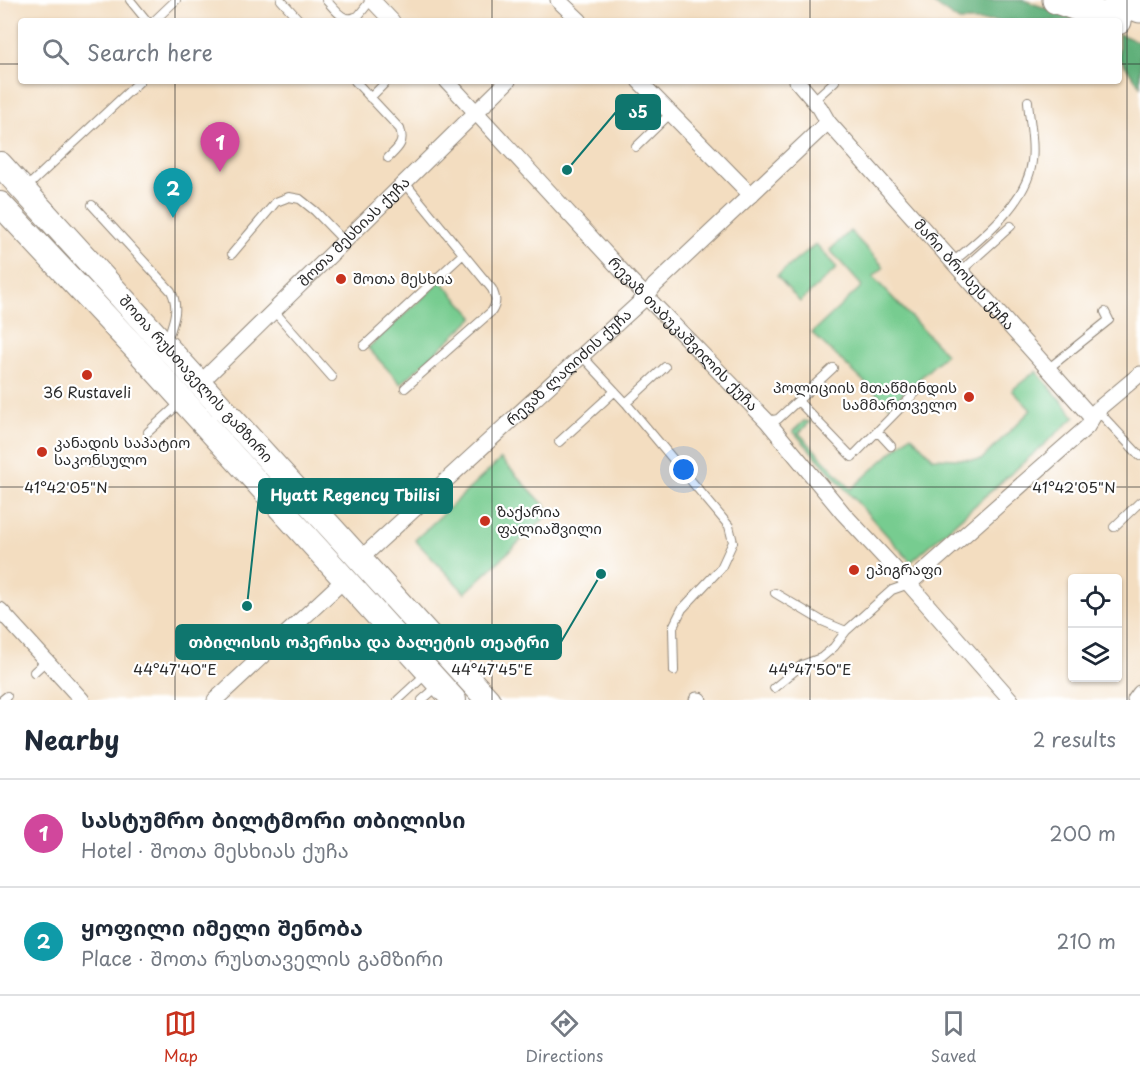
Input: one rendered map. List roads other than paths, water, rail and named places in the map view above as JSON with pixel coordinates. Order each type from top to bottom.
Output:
[{"type":"highway","points":[[1056,0],[1110,18]]},
{"type":"highway","points":[[1117,0],[1140,9]]},
{"type":"highway","points":[[1122,22],[1140,29]]},
{"type":"main road","name":"შოთა რუსთაველის გამზირი","points":[[0,164],[488,700]]},
{"type":"main road","name":"შოთა რუსთაველის გამზირი","points":[[0,204],[345,579],[436,689]]},
{"type":"street","points":[[371,0],[389,18]]},
{"type":"street","points":[[558,0],[574,18]]},
{"type":"street","name":"რევაზ თაბუკაშვილის ქუჩა","points":[[450,84],[766,422],[843,513],[1011,700]]},
{"type":"street","name":"შოთა მესხიას ქუჩა","points":[[200,383],[505,84]]},
{"type":"street","points":[[642,84],[676,123],[751,195]]},
{"type":"street","name":"მარი ბროსეს ქუჩა","points":[[800,84],[828,122],[1049,368],[1064,391],[1095,414]]},
{"type":"street","name":"რევაზ ლაღიძის ქუჩა","points":[[359,560],[647,296],[654,286],[828,122]]},
{"type":"street","points":[[909,584],[1087,427],[1095,414],[1140,374]]},
{"type":"street","points":[[215,700],[345,579]]},
{"type":"street","points":[[0,610],[82,700]]},
{"type":"street","points":[[1135,700],[1140,693]]},
{"type":"lane","points":[[130,0],[145,18]]},
{"type":"lane","points":[[157,18],[176,0]]},
{"type":"lane","points":[[281,0],[297,18]]},
{"type":"lane","points":[[326,0],[344,18]]},
{"type":"lane","points":[[356,18],[371,0]]},
{"type":"lane","points":[[23,190],[137,84]]},
{"type":"lane","points":[[358,84],[400,129],[403,136],[401,145],[388,158]]},
{"type":"lane","points":[[370,98],[384,84]]},
{"type":"lane","points":[[813,100],[832,84]]},
{"type":"lane","points":[[958,266],[1008,211],[1030,172],[1033,159],[1028,101]]},
{"type":"lane","points":[[636,147],[676,123]]},
{"type":"lane","points":[[405,183],[492,289],[496,298],[495,306],[405,388]]},
{"type":"lane","points":[[232,254],[276,202],[289,197],[300,199],[315,211],[345,242]]},
{"type":"lane","points":[[92,205],[176,299],[176,314],[165,345]]},
{"type":"lane","points":[[958,266],[1011,226]]},
{"type":"lane","points":[[363,346],[462,255]]},
{"type":"lane","points":[[274,311],[332,377]]},
{"type":"lane","points":[[1049,368],[1108,321],[1105,312]]},
{"type":"lane","points":[[582,356],[626,403],[729,526],[733,542],[721,568],[682,609],[673,627],[674,671]]},
{"type":"lane","points":[[626,403],[666,367]]},
{"type":"lane","points":[[766,422],[778,419],[799,402],[833,368]]},
{"type":"lane","points":[[559,442],[615,391]]},
{"type":"lane","points":[[799,402],[852,457],[916,392]]},
{"type":"lane","points":[[148,432],[182,401]]},
{"type":"lane","points":[[1095,414],[1140,456]]},
{"type":"lane","points":[[878,432],[891,446]]},
{"type":"lane","points":[[89,463],[103,462]]},
{"type":"lane","points":[[1114,527],[1140,502]]},
{"type":"lane","points":[[774,688],[802,664],[821,658],[834,648],[846,631],[892,590],[909,584]]},
{"type":"lane","points":[[775,593],[822,621],[846,631]]},
{"type":"lane","points":[[34,672],[46,661]]},
{"type":"lane","points":[[398,700],[436,689]]},
{"type":"place","name":"ა5","points":[[567,170]]},
{"type":"place","name":"სასტუმრო ბილტმორი თბილისი","points":[[220,172]]},
{"type":"place","name":"ყოფილი იმელი შენობა","points":[[173,218]]},
{"type":"place","name":"შოთა მესხია","points":[[341,279]]},
{"type":"place","name":"36 Rustaveli","points":[[87,375]]},
{"type":"place","name":"პოლიციის მთაწმინდის სამმართველო","points":[[969,397]]},
{"type":"place","name":"კანადის საპატიო საკონსულო","points":[[42,452]]},
{"type":"place","name":"ზაქარია ფალიაშვილი","points":[[485,521]]},
{"type":"place","name":"ეპიგრაფი","points":[[854,570]]},
{"type":"place","name":"თბილისის ოპერისა და ბალეტის თეატრი","points":[[601,574]]},
{"type":"place","name":"Hyatt Regency Tbilisi","points":[[247,606]]}]
